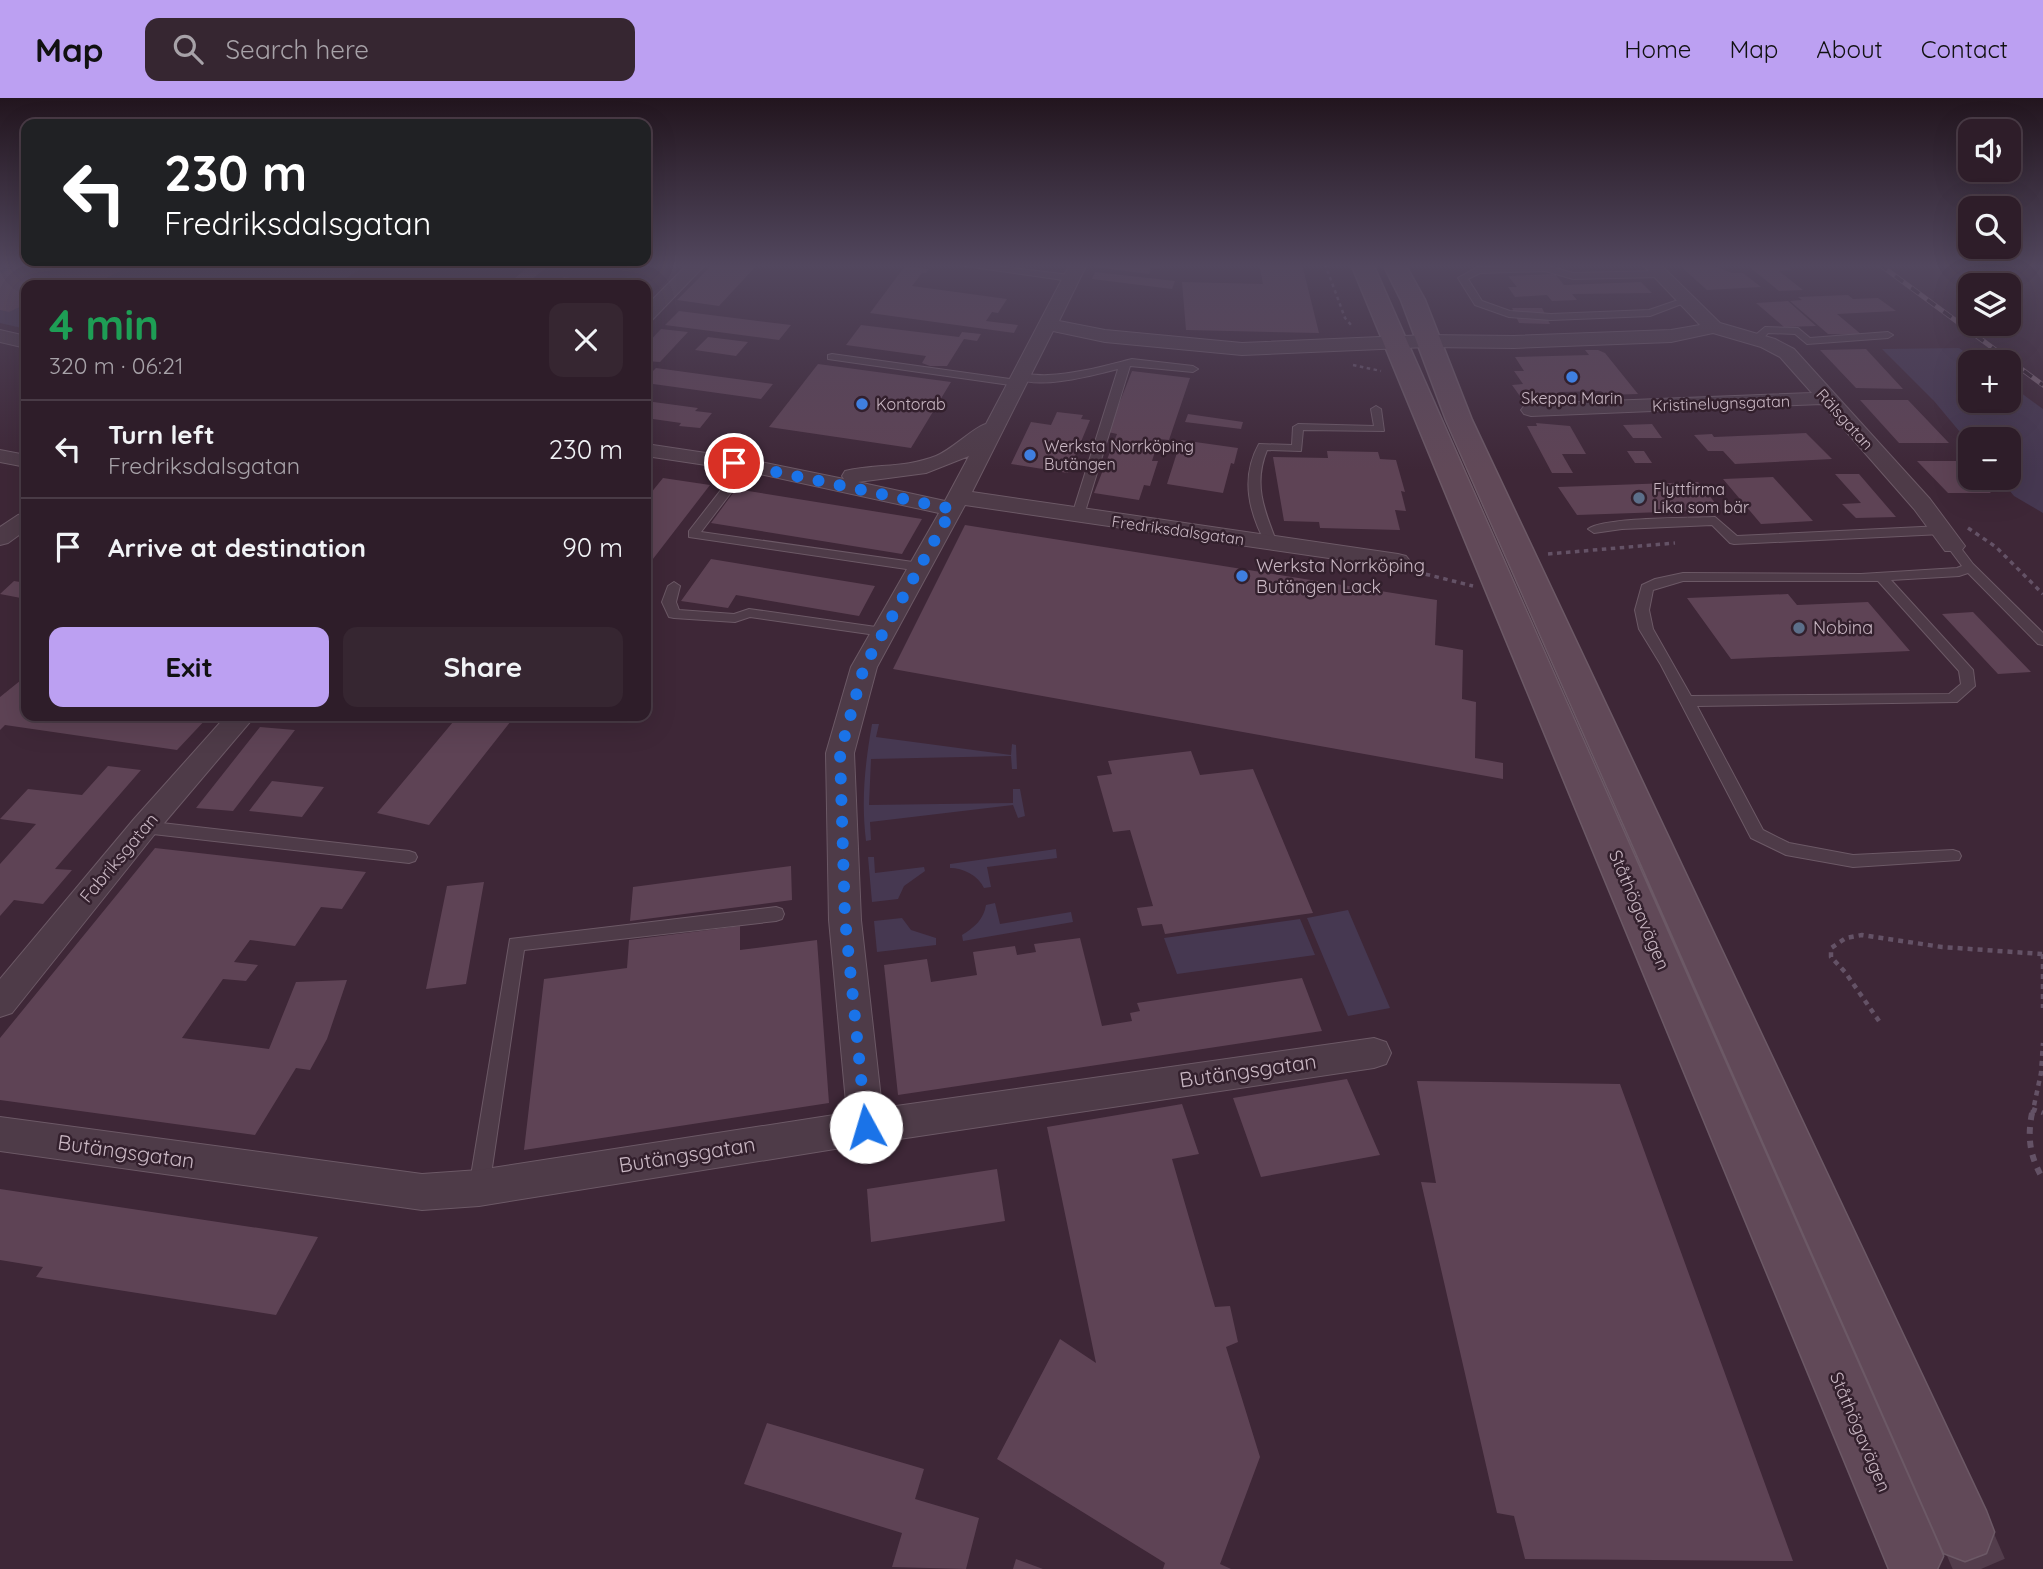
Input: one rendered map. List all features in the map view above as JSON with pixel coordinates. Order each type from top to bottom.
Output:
[{"type":"main road","name":"Ståthögavägen","points":[[1404,333],[1459,420],[1965,1532]]},
{"type":"main road","name":"Ståthögavägen","points":[[1414,333],[1414,348],[1913,1556]]},
{"type":"street","points":[[866,1127],[845,919],[840,753],[864,667],[1045,333]]},
{"type":"street","points":[[1050,333],[1216,355],[1671,336],[1694,333]]},
{"type":"street","name":"Rälsgatan","points":[[1734,333],[1757,339],[1787,353],[1922,504],[1947,538]]},
{"type":"street","points":[[0,336],[21,341]]},
{"type":"street","name":"Kristinelugnsgatan","points":[[1531,410],[1827,398]]},
{"type":"street","name":"Fredriksdalsgatan","points":[[844,476],[903,472],[938,463],[967,450],[997,419]]},
{"type":"street","name":"Fredriksdalsgatan","points":[[651,451],[956,500],[1398,561]]},
{"type":"street","points":[[0,456],[21,460]]},
{"type":"street","name":"Fredriksdalsgatan","points":[[746,465],[844,476],[956,500]]},
{"type":"street","points":[[0,538],[21,523]]},
{"type":"street","name":"Fabriksgatan","points":[[0,1003],[144,827],[238,721]]},
{"type":"street","name":"Butängsgatan","points":[[0,1134],[422,1192],[479,1188],[866,1127],[1374,1053]]},
{"type":"lane","points":[[1757,339],[1763,333]]},
{"type":"lane","points":[[1799,333],[1807,341],[1888,335]]},
{"type":"lane","points":[[832,357],[1046,381],[1132,362],[1194,369]]},
{"type":"lane","points":[[1077,515],[1125,364]]},
{"type":"lane","points":[[1271,543],[1251,492],[1253,465],[1262,446],[1297,449],[1298,427],[1380,429],[1376,409]]},
{"type":"lane","points":[[746,465],[693,534],[919,567]]},
{"type":"lane","points":[[1594,529],[1622,525],[1715,522],[1734,540],[1947,538],[1969,567],[2043,641]]},
{"type":"lane","points":[[1952,856],[1853,861],[1786,849],[1757,834],[1646,629],[1642,610],[1647,588],[1683,577],[1943,575],[1969,567]]},
{"type":"lane","points":[[1686,701],[1952,699],[1968,686],[1966,670],[1881,577]]},
{"type":"lane","points":[[674,586],[670,602],[674,614],[735,618],[749,613],[883,632]]},
{"type":"lane","points":[[144,827],[409,857]]},
{"type":"lane","points":[[479,1188],[516,944],[776,914]]},
{"type":"path","points":[[1922,504],[1972,530],[1996,547],[2043,594]]},
{"type":"path","points":[[1540,553],[1675,543]]},
{"type":"path","points":[[1398,561],[1419,573],[1476,587]]},
{"type":"path","points":[[1879,1021],[1845,972],[1831,957],[1831,948],[1846,938],[1862,935],[1942,947],[2043,954],[2043,1008]]},
{"type":"path","points":[[2043,1043],[2040,1077],[2028,1140],[2033,1165],[2043,1179]]},
{"type":"path","points":[[2032,1109],[2043,1113]]},
{"type":"shaded area","points":[[1882,349],[1962,350],[1958,350],[1958,413],[2021,413],[2021,393],[2043,409],[2043,513],[2014,496],[2009,490],[2021,490],[2021,427],[1958,427],[1958,430],[1934,401]]},
{"type":"shaded area","points":[[872,724],[879,724],[876,737],[1011,755],[1012,744],[1016,745],[1017,769],[1012,769],[1011,756],[871,759],[869,805],[1013,803],[1013,789],[1020,789],[1025,816],[1018,818],[1013,805],[870,822],[871,840],[866,841],[864,782]]},
{"type":"shaded area","points":[[1056,849],[1057,858],[987,867],[991,887],[984,888],[970,873],[950,868],[950,864]]},
{"type":"shaded area","points":[[868,857],[874,857],[875,873],[924,867],[925,871],[904,886],[898,899],[872,902]]},
{"type":"shaded area","points":[[995,903],[1000,924],[1071,912],[1073,922],[963,941],[962,935],[978,923],[986,905]]},
{"type":"shaded area","points":[[1348,910],[1390,1008],[1348,1016],[1307,918]]},
{"type":"shaded area","points":[[902,918],[911,930],[936,938],[936,945],[877,952],[874,921]]},
{"type":"shaded area","points":[[1300,919],[1315,955],[1177,974],[1164,938]]},
{"type":"building","points":[[658,333],[687,333],[660,362],[651,361],[651,340]]},
{"type":"building","points":[[723,333],[785,333],[779,340]]},
{"type":"building","points":[[855,333],[923,333],[959,337],[962,333],[981,334],[977,341],[964,339],[947,366],[922,363],[926,356],[846,345]]},
{"type":"building","points":[[1859,333],[1862,335],[1828,334]]},
{"type":"building","points":[[708,337],[748,342],[736,356],[695,350]]},
{"type":"building","points":[[1866,349],[1903,389],[1856,388],[1820,350]]},
{"type":"building","name":"Skeppa Marin","points":[[1585,350],[1605,353],[1638,394],[1559,392],[1562,397],[1522,399],[1512,385],[1523,384],[1514,371],[1524,371],[1515,357],[1589,355]]},
{"type":"building","name":"Kontorab","points":[[818,364],[951,382],[911,448],[769,427]]},
{"type":"building","points":[[656,368],[773,384],[761,399],[651,384],[652,372]]},
{"type":"building","points":[[1132,371],[1190,378],[1169,440],[1159,439],[1152,461],[1158,461],[1150,486],[1144,485],[1139,500],[1094,493],[1117,434],[1108,432]]},
{"type":"building","points":[[1860,400],[1908,400],[1949,443],[1899,443]]},
{"type":"building","points":[[651,402],[698,408],[695,411],[712,413],[700,428],[679,426],[681,423],[651,419]]},
{"type":"building","points":[[1057,412],[1083,415],[1081,419],[1090,420],[1068,473],[1011,464],[1031,422],[1051,425]]},
{"type":"building","points":[[1188,414],[1243,422],[1241,429],[1185,422]]},
{"type":"building","points":[[1536,423],[1570,426],[1586,454],[1562,454],[1573,473],[1552,473],[1527,426],[1537,426]]},
{"type":"building","points":[[1652,424],[1662,438],[1633,438],[1623,425]]},
{"type":"building","points":[[1806,433],[1832,459],[1735,464],[1723,451],[1708,451],[1694,435],[1712,434],[1714,437]]},
{"type":"building","points":[[1181,440],[1238,448],[1223,493],[1167,484]]},
{"type":"building","points":[[1327,451],[1378,452],[1380,459],[1396,460],[1405,492],[1401,491],[1406,511],[1395,510],[1400,530],[1320,528],[1319,522],[1284,521],[1273,457],[1328,458]]},
{"type":"building","points":[[1627,451],[1644,451],[1652,463],[1635,463]]},
{"type":"building","points":[[1917,461],[1958,461],[1958,490],[1988,490],[1991,493],[1948,493]]},
{"type":"building","points":[[1835,474],[1859,474],[1896,517],[1856,518],[1842,504],[1861,503]]},
{"type":"building","points":[[1773,477],[1813,521],[1761,524],[1723,479]]},
{"type":"building","points":[[663,478],[710,485],[651,562],[651,493]]},
{"type":"building","name":"Flyttfirma Lika som bär","points":[[1698,482],[1721,510],[1577,515],[1558,487]]},
{"type":"building","points":[[736,489],[922,519],[902,554],[711,523]]},
{"type":"building","points":[[965,525],[1437,600],[1435,645],[1463,650],[1462,699],[1476,702],[1475,758],[1503,763],[1503,779],[893,669]]},
{"type":"building","points":[[711,559],[875,586],[859,616],[736,595],[728,608],[681,601]]},
{"type":"building","points":[[14,581],[21,582],[21,598],[0,594]]},
{"type":"building","name":"Nobina","points":[[1788,594],[1797,605],[1868,602],[1910,651],[1731,659],[1687,598]]},
{"type":"building","points":[[1973,612],[2031,672],[1998,674],[1942,614]]},
{"type":"building","points":[[21,680],[21,721],[204,721],[177,750],[5,725],[0,730],[0,697]]},
{"type":"building","points":[[454,721],[511,721],[429,825],[377,813]]},
{"type":"building","points":[[260,727],[295,730],[233,811],[196,808]]},
{"type":"building","points":[[1191,751],[1200,775],[1253,769],[1313,913],[1165,934],[1162,924],[1142,926],[1137,908],[1153,906],[1130,830],[1113,832],[1097,776],[1112,774],[1108,761]]},
{"type":"building","points":[[108,766],[141,770],[55,869],[72,870],[43,904],[14,900],[0,916],[0,864],[36,824],[0,819],[28,789],[82,795]]},
{"type":"building","points":[[272,781],[324,787],[302,817],[249,811]]},
{"type":"building","points":[[155,848],[366,872],[342,909],[321,907],[295,946],[250,940],[234,962],[258,965],[246,981],[223,979],[182,1038],[269,1049],[296,982],[347,980],[327,1039],[310,1070],[296,1068],[255,1135],[0,1100],[0,1038]]},
{"type":"building","points":[[791,866],[792,900],[630,921],[633,887]]},
{"type":"building","points":[[484,882],[466,984],[426,989],[447,886]]},
{"type":"building","points":[[740,926],[740,950],[817,940],[829,1103],[524,1150],[544,979],[627,968],[629,940]]},
{"type":"building","points":[[1080,938],[1102,1026],[1132,1021],[1130,1013],[1140,1011],[1137,1003],[1302,978],[1322,1031],[898,1095],[884,965],[927,959],[931,982],[977,975],[973,952],[1015,946],[1017,955],[1036,952],[1034,944]]},
{"type":"building","points":[[1347,1079],[1380,1155],[1261,1177],[1233,1098]]},
{"type":"building","points":[[1417,1081],[1620,1084],[1793,1561],[1525,1559],[1514,1516],[1497,1513],[1421,1182],[1436,1183]]},
{"type":"building","points":[[1182,1104],[1199,1154],[1172,1159],[1215,1307],[1230,1306],[1238,1342],[1226,1347],[1260,1457],[1220,1564],[1231,1569],[1163,1569],[1165,1563],[997,1459],[1060,1339],[1096,1363],[1047,1127]]},
{"type":"building","points":[[997,1169],[1005,1221],[871,1242],[867,1189]]},
{"type":"building","points":[[0,1189],[318,1237],[276,1315],[36,1277],[43,1267],[0,1260]]},
{"type":"building","points":[[767,1423],[924,1469],[915,1499],[979,1518],[966,1569],[892,1567],[902,1533],[744,1484]]},
{"type":"building","points":[[1016,1559],[1043,1569],[1013,1569]]},
{"type":"tunnel","points":[[1965,1532],[1981,1569]]},
{"type":"railway","points":[[1972,333],[2043,385]]},
{"type":"place","name":"Skeppa Marin","points":[[1572,377]]},
{"type":"place","name":"Kontorab","points":[[862,404]]},
{"type":"place","name":"Werksta Norrköping Butängen","points":[[1030,455]]},
{"type":"place","name":"Flyttfirma Lika som bär","points":[[1639,498]]},
{"type":"place","name":"Werksta Norrköping Butängen Lack","points":[[1242,576]]},
{"type":"place","name":"Nobina","points":[[1799,628]]},
{"type":"route","points":[[734,463],[952,509],[864,667],[840,753],[845,919],[866,1127]]}]
